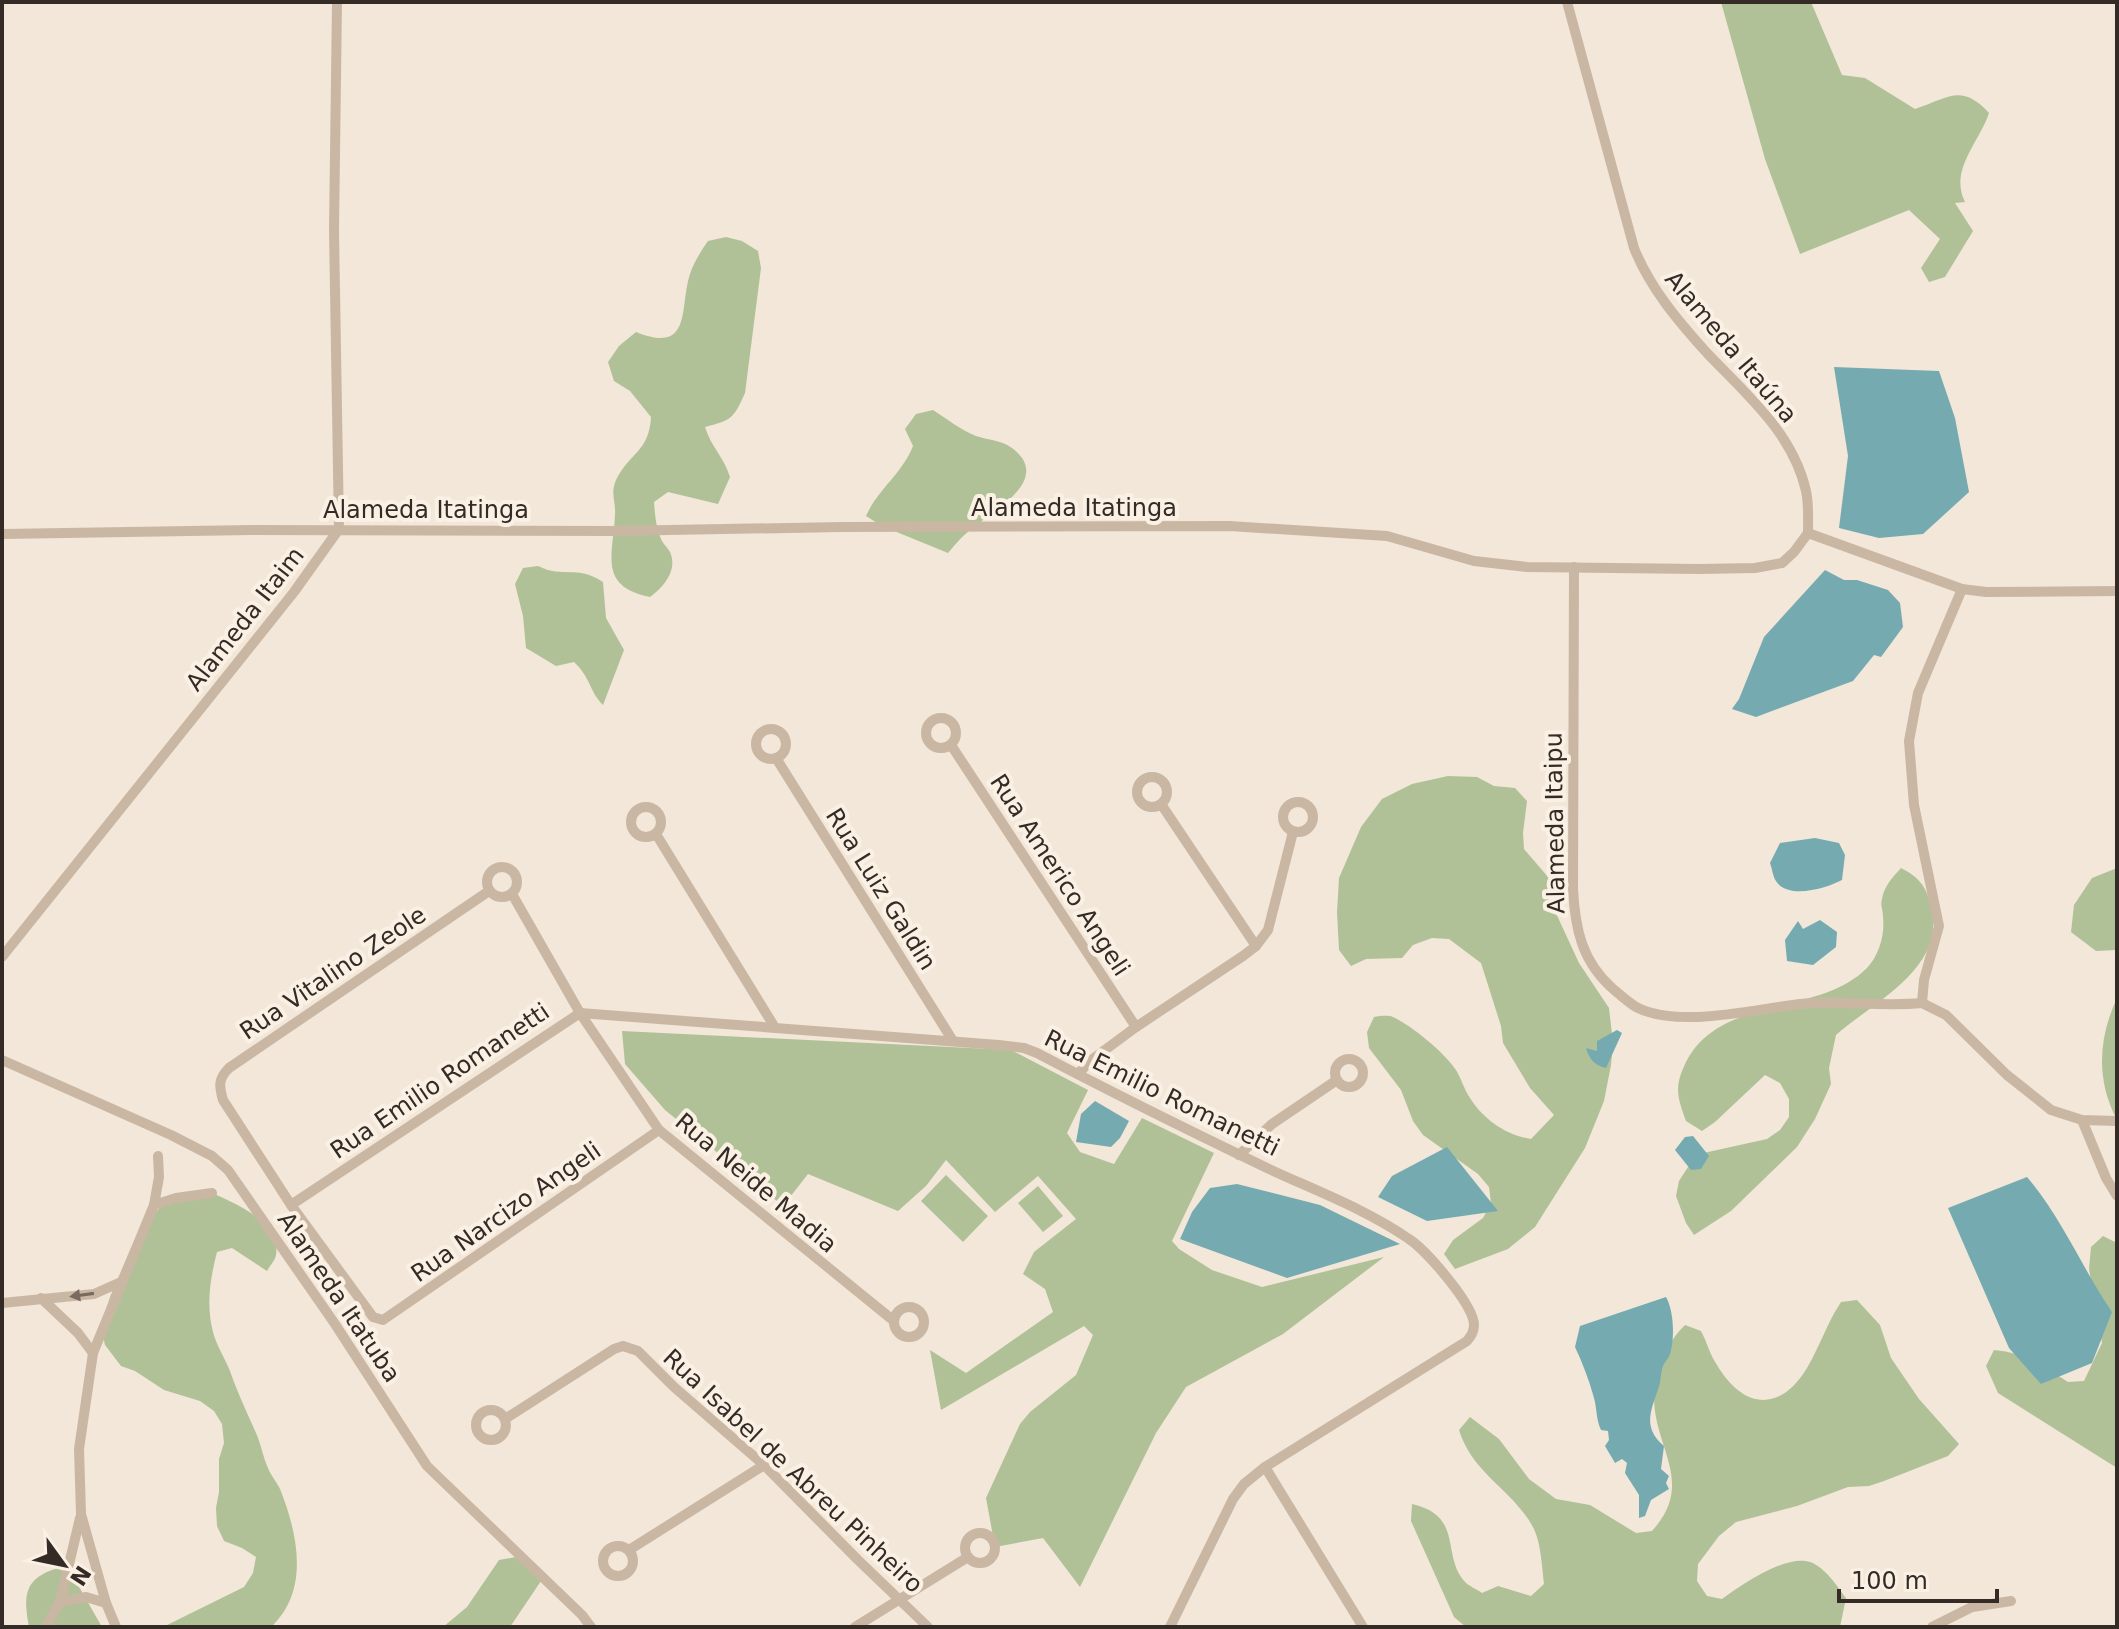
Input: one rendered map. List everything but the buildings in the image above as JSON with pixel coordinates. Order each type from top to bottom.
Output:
[{"type":"street","points":[[337,2],[334,230],[339,529]]},
{"type":"street","name":"Alameda Itaúna","points":[[1567,2],[1642,269],[1663,301],[1768,416],[1783,439],[1806,491],[1808,533]]},
{"type":"street","name":"Alameda Itatinga","points":[[2,534],[339,529],[614,531],[1229,526],[1387,536],[1474,561],[1527,567],[1699,569],[1763,567],[1782,563],[1808,533]]},
{"type":"street","name":"Alameda Itaim","points":[[2,957],[294,592],[339,529]]},
{"type":"street","points":[[1808,533],[1962,589],[1986,592],[2117,591]]},
{"type":"street","name":"Alameda Itaipu","points":[[1574,567],[1573,889],[1575,918],[1583,951],[1597,974],[1636,1007],[1655,1014],[1674,1016],[1703,1016],[1802,1004],[1890,1006],[1922,1003]]},
{"type":"street","points":[[1962,589],[1918,693],[1909,741],[1914,805],[1939,926],[1924,980],[1922,1003],[1946,1015],[2007,1075],[2051,1110],[2082,1120],[2117,1121]]},
{"type":"street","name":"Rua Americo Angeli","points":[[951,745],[1136,1027]]},
{"type":"street","name":"Rua Luiz Galdin","points":[[776,758],[953,1041]]},
{"type":"street","points":[[1161,804],[1256,946]]},
{"type":"street","points":[[1078,1074],[1090,1061],[1136,1027],[1256,946],[1272,920],[1293,832]]},
{"type":"street","points":[[656,834],[774,1026]]},
{"type":"street","name":"Rua Vitalino Zeole","points":[[291,1205],[223,1100],[219,1084],[221,1076],[489,891],[487,881],[491,872],[505,867],[516,876],[517,886],[512,894]]},
{"type":"street","points":[[489,891],[502,898],[512,894]]},
{"type":"street","name":"Rua Neide Madia","points":[[512,894],[580,1013],[659,1130],[894,1321]]},
{"type":"street","name":"Rua Emilio Romanetti","points":[[291,1205],[580,1013],[1024,1048],[1393,1228],[1426,1252],[1454,1286],[1473,1316],[1471,1336],[1467,1341],[1265,1467],[1244,1484],[1233,1499],[1170,1627]]},
{"type":"street","name":"Alameda Itatuba","points":[[2,1060],[171,1135],[212,1156],[228,1170],[335,1324],[427,1466],[591,1627]]},
{"type":"street","points":[[1239,1155],[1272,1124],[1337,1080]]},
{"type":"street","points":[[2082,1120],[2106,1178],[2117,1196]]},
{"type":"street","name":"Rua Narcizo Angeli","points":[[291,1205],[373,1317],[383,1320],[659,1130]]},
{"type":"street","points":[[116,1627],[106,1603],[81,1514],[79,1449],[93,1353],[154,1205],[159,1177],[158,1156]]},
{"type":"street","points":[[154,1205],[212,1193]]},
{"type":"street","points":[[2,1303],[94,1294],[121,1282]]},
{"type":"street","points":[[41,1298],[78,1333],[93,1353]]},
{"type":"street","name":"Rua Isabel de Abreu Pinheiro","points":[[505,1419],[614,1349],[631,1348],[638,1351],[674,1387],[764,1465],[928,1627]]},
{"type":"street","points":[[629,1550],[764,1465]]},
{"type":"street","points":[[1265,1467],[1363,1627]]},
{"type":"street","points":[[46,1627],[60,1602],[81,1514]]},
{"type":"street","points":[[855,1627],[968,1557]]},
{"type":"street","points":[[60,1602],[86,1597],[106,1603]]},
{"type":"street","points":[[1932,1627],[1972,1607],[2011,1601]]},
{"type":"green space","points":[[1721,2],[1811,2],[1842,75],[1865,78],[1915,109],[1962,96],[1970,98],[1989,113],[1963,168],[1961,190],[1965,202],[1955,203],[1973,231],[1945,277],[1929,282],[1921,268],[1940,239],[1909,210],[1800,254],[1765,159]]},
{"type":"green space","points":[[726,237],[742,241],[758,251],[761,268],[745,393],[730,418],[705,427],[730,477],[718,504],[668,492],[654,502],[658,532],[670,552],[672,565],[665,583],[650,597],[622,585],[612,567],[611,556],[614,485],[647,438],[651,417],[630,391],[614,381],[608,362],[619,346],[636,332],[667,337],[675,332],[680,324],[690,274],[696,261],[708,241]]},
{"type":"green space","points":[[933,410],[970,434],[1012,448],[1023,460],[1026,472],[1023,484],[1014,495],[966,533],[948,553],[882,526],[866,516],[913,446],[905,429],[916,414]]},
{"type":"green space","points":[[538,566],[547,570],[577,572],[603,582],[606,618],[624,650],[603,705],[574,662],[556,666],[526,648],[523,616],[515,584],[523,568]]},
{"type":"green space","points":[[1448,776],[1477,777],[1494,786],[1515,788],[1527,801],[1524,849],[1548,877],[1554,909],[1579,963],[1609,1008],[1613,1043],[1604,1101],[1585,1148],[1535,1227],[1508,1249],[1455,1269],[1444,1254],[1453,1240],[1483,1218],[1491,1203],[1489,1187],[1478,1174],[1423,1135],[1413,1121],[1401,1090],[1369,1048],[1367,1032],[1374,1017],[1393,1017],[1427,1040],[1456,1070],[1476,1106],[1504,1130],[1531,1139],[1554,1115],[1530,1088],[1503,1043],[1501,1026],[1481,963],[1449,939],[1432,938],[1413,945],[1402,958],[1366,959],[1351,966],[1339,950],[1337,912],[1339,878],[1361,827],[1382,799],[1412,784]]},
{"type":"green space","points":[[1901,868],[1918,880],[1930,902],[1933,931],[1927,950],[1902,983],[1836,1035],[1829,1068],[1831,1084],[1815,1119],[1797,1147],[1731,1211],[1694,1235],[1676,1196],[1679,1181],[1688,1167],[1699,1154],[1767,1139],[1780,1130],[1789,1117],[1789,1099],[1780,1083],[1765,1075],[1702,1131],[1686,1121],[1679,1098],[1678,1085],[1686,1062],[1702,1040],[1722,1026],[1746,1015],[1823,994],[1847,983],[1867,968],[1882,938],[1883,894]]},
{"type":"green space","points":[[2117,868],[2117,950],[2096,951],[2071,932],[2074,905],[2092,878]]},
{"type":"green space","points":[[2117,998],[2117,1120],[2105,1090],[2102,1059],[2106,1029]]},
{"type":"green space","points":[[622,1031],[1011,1050],[1088,1090],[1067,1133],[1080,1152],[1114,1164],[1142,1118],[1214,1153],[1172,1241],[1212,1270],[1262,1287],[1384,1257],[1283,1334],[1186,1387],[1156,1433],[1080,1587],[1043,1538],[995,1547],[986,1498],[1020,1424],[1030,1412],[1076,1375],[1093,1335],[1084,1326],[941,1410],[930,1350],[966,1373],[1053,1312],[1045,1289],[1023,1274],[1034,1252],[1076,1219],[1038,1176],[995,1212],[946,1160],[926,1186],[898,1211],[808,1174],[783,1206],[665,1110],[625,1064]]},
{"type":"green space","points":[[946,1175],[988,1216],[963,1242],[921,1201]]},
{"type":"green space","points":[[1038,1186],[1063,1216],[1043,1232],[1018,1203]]},
{"type":"green space","points":[[206,1191],[252,1214],[271,1232],[276,1243],[275,1257],[267,1271],[232,1248],[217,1252],[209,1302],[215,1337],[292,1524],[296,1579],[283,1613],[271,1627],[163,1627],[244,1587],[253,1573],[256,1557],[224,1541],[217,1526],[219,1459],[224,1443],[222,1424],[214,1411],[200,1401],[164,1390],[135,1371],[121,1366],[105,1345],[101,1327],[131,1248],[150,1219],[162,1205]]},
{"type":"green space","points":[[2103,1236],[2117,1243],[2117,1468],[1998,1393],[1986,1366],[1994,1350],[2033,1361],[2068,1382],[2084,1381],[2102,1343],[2089,1269],[2091,1247]]},
{"type":"green space","points":[[1857,1300],[1880,1325],[1891,1358],[1919,1399],[1959,1444],[1948,1456],[1884,1481],[1869,1486],[1848,1487],[1797,1506],[1736,1522],[1719,1536],[1698,1564],[1697,1581],[1707,1596],[1722,1599],[1777,1566],[1789,1562],[1810,1562],[1826,1572],[1846,1598],[1840,1627],[1466,1627],[1454,1617],[1411,1521],[1412,1504],[1428,1510],[1446,1527],[1458,1572],[1470,1586],[1482,1593],[1498,1586],[1531,1596],[1544,1584],[1534,1529],[1465,1446],[1459,1430],[1470,1417],[1499,1439],[1529,1479],[1556,1499],[1590,1505],[1636,1533],[1652,1531],[1665,1513],[1671,1497],[1672,1481],[1656,1416],[1654,1394],[1668,1349],[1680,1330],[1685,1325],[1701,1331],[1715,1361],[1727,1380],[1738,1390],[1762,1400],[1774,1398],[1796,1383],[1807,1368],[1841,1302]]},
{"type":"green space","points":[[516,1557],[543,1578],[510,1627],[443,1627],[467,1607],[499,1560]]},
{"type":"green space","points":[[58,1568],[74,1578],[102,1627],[29,1627],[26,1606],[28,1589],[38,1577]]},
{"type":"water","points":[[1834,367],[1939,371],[1955,418],[1969,492],[1923,534],[1879,538],[1839,528],[1848,456]]},
{"type":"water","points":[[1825,570],[1844,580],[1857,580],[1888,590],[1900,603],[1903,627],[1881,657],[1874,655],[1853,681],[1756,717],[1732,709],[1764,637]]},
{"type":"water","points":[[1815,838],[1839,843],[1845,855],[1842,880],[1808,891],[1782,887],[1775,879],[1770,863],[1780,843]]},
{"type":"water","points":[[1820,920],[1837,932],[1836,947],[1813,965],[1787,961],[1785,940],[1798,921],[1803,929]]},
{"type":"water","points":[[1617,1030],[1622,1033],[1606,1068],[1598,1065],[1590,1058],[1586,1048],[1597,1051],[1597,1041]]},
{"type":"water","points":[[1095,1101],[1129,1121],[1111,1147],[1076,1142],[1081,1114]]},
{"type":"water","points":[[1693,1136],[1709,1156],[1701,1169],[1691,1170],[1675,1150],[1685,1137]]},
{"type":"water","points":[[1447,1147],[1498,1211],[1427,1221],[1378,1197],[1392,1176]]},
{"type":"water","points":[[2027,1177],[2051,1209],[2112,1312],[2092,1363],[2041,1384],[2009,1348],[1948,1208]]},
{"type":"water","points":[[1237,1184],[1320,1205],[1400,1244],[1287,1278],[1180,1239],[1192,1212],[1210,1188]]},
{"type":"water","points":[[1666,1297],[1672,1317],[1673,1341],[1662,1369],[1650,1424],[1664,1446],[1661,1469],[1669,1476],[1666,1483],[1669,1489],[1651,1500],[1645,1516],[1639,1518],[1639,1495],[1625,1473],[1627,1463],[1622,1459],[1615,1463],[1605,1446],[1609,1440],[1608,1431],[1601,1430],[1599,1426],[1592,1391],[1575,1347],[1580,1326]]}]
